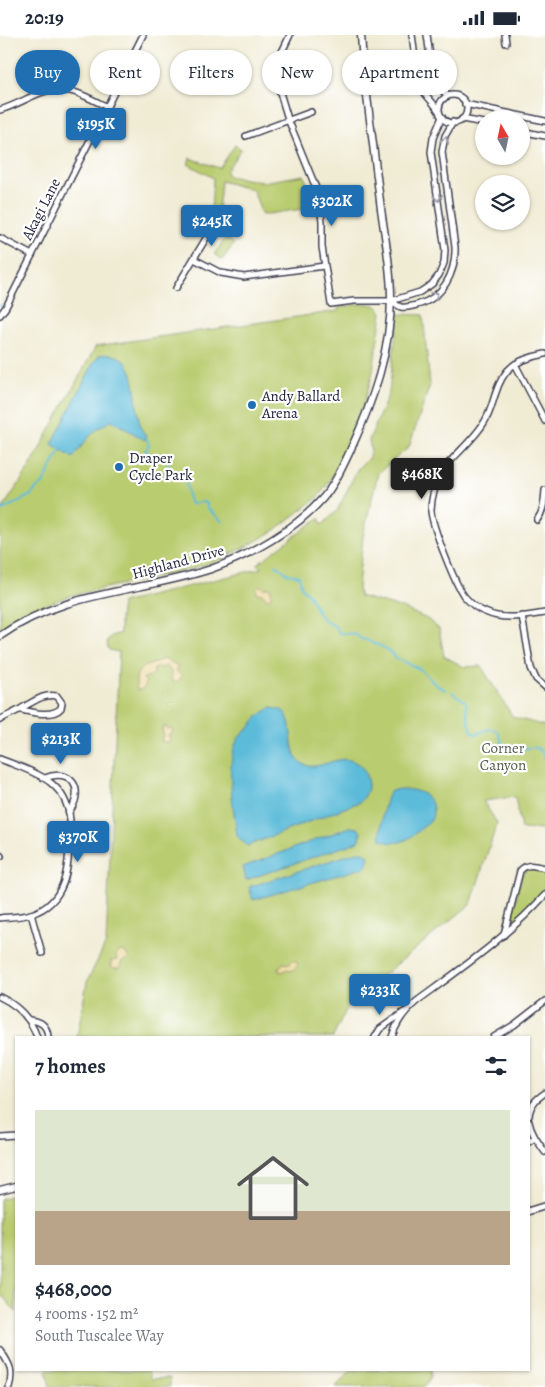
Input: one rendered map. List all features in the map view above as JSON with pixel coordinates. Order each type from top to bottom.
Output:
[{"type":"street","name":"Akagi Lane","points":[[0,238],[32,255],[143,35]]},
{"type":"street","points":[[290,35],[281,54],[277,77],[280,95],[288,119],[318,193],[322,212],[324,266],[332,304],[354,301],[391,301],[414,295],[426,289],[436,280],[444,263],[445,250],[431,152],[442,101],[448,96],[456,96],[460,97],[466,104],[545,121]]},
{"type":"street","name":"Highland Drive","points":[[0,636],[40,613],[68,603],[192,574],[234,560],[273,539],[308,513],[324,497],[338,475],[358,433],[377,384],[384,355],[391,301],[387,251],[361,35]]},
{"type":"street","points":[[412,35],[421,86],[427,97],[446,121],[453,123]]},
{"type":"street","points":[[428,35],[433,76],[438,87],[448,96]]},
{"type":"street","points":[[505,35],[506,43]]},
{"type":"street","points":[[0,109],[42,92],[57,89],[81,93],[107,107]]},
{"type":"street","points":[[462,119],[466,112],[466,104]]},
{"type":"street","points":[[246,136],[311,112]]},
{"type":"street","points":[[391,301],[402,307],[428,301],[444,288],[453,271],[455,247],[442,152],[445,136],[453,123],[462,119],[475,121]]},
{"type":"street","points":[[530,133],[545,136]]},
{"type":"street","points":[[176,288],[214,225]]},
{"type":"street","points":[[0,315],[6,307],[32,255]]},
{"type":"street","points":[[194,259],[221,273],[244,277],[324,266]]},
{"type":"street","points":[[545,355],[532,357],[515,364],[505,373],[500,381],[489,415],[482,427],[443,470],[434,493],[431,511],[434,527],[457,583],[465,596],[476,607],[500,617],[545,613]]},
{"type":"street","points":[[515,364],[545,421]]},
{"type":"street","points":[[537,520],[541,515],[544,504],[545,490]]},
{"type":"street","points":[[522,616],[531,669],[536,679],[545,687]]},
{"type":"street","points":[[0,720],[33,701],[50,695],[57,696],[62,703],[60,710],[52,713],[21,709]]},
{"type":"street","points":[[0,759],[45,778],[60,791],[69,812],[70,820],[67,872],[64,884],[53,900],[43,909],[31,914],[0,918]]},
{"type":"street","points":[[45,778],[59,775],[73,782],[77,795],[74,805],[69,812]]},
{"type":"street","points":[[504,936],[520,871],[530,865],[545,868]]},
{"type":"street","points":[[376,1036],[380,1029],[504,936],[545,895]]},
{"type":"street","points":[[31,914],[42,953]]},
{"type":"street","points":[[0,997],[18,1008],[29,1020],[37,1036]]},
{"type":"street","points":[[496,1036],[514,1025],[545,1001]]},
{"type":"street","points":[[392,1036],[394,1029],[406,1011]]},
{"type":"street","points":[[29,1020],[43,1023],[48,1036]]},
{"type":"street","points":[[530,1108],[532,1103],[545,1093]]},
{"type":"street","points":[[530,1128],[545,1152]]},
{"type":"street","points":[[0,1136],[15,1135]]},
{"type":"street","points":[[530,1141],[535,1138]]},
{"type":"street","points":[[0,1190],[15,1186]]},
{"type":"street","points":[[530,1211],[545,1206]]},
{"type":"street","points":[[0,1350],[10,1368],[11,1380],[9,1387]]},
{"type":"green space","points":[[235,145],[241,149],[226,171],[228,176],[263,182],[304,175],[315,207],[262,215],[253,190],[221,181],[218,212],[211,211],[213,178],[188,164],[190,158],[219,168]]},
{"type":"green space","points":[[226,238],[234,244],[222,260],[214,254]]},
{"type":"green space","points":[[357,304],[375,305],[382,313],[372,376],[364,403],[332,477],[316,499],[274,531],[219,560],[191,569],[69,596],[40,607],[0,630],[0,512],[28,470],[96,346],[338,311],[339,308]]},
{"type":"green space","name":"Corner Canyon","points":[[398,314],[423,315],[430,385],[409,447],[378,473],[363,536],[358,586],[359,596],[405,609],[427,619],[439,629],[444,656],[464,667],[481,666],[513,717],[545,726],[545,830],[521,829],[515,797],[483,801],[497,823],[471,904],[350,1002],[333,1036],[77,1036],[87,982],[106,943],[119,652],[109,650],[107,644],[111,637],[120,634],[122,603],[262,568],[257,564],[319,518],[322,525],[337,511],[358,468],[368,459],[371,451],[369,440],[389,393]]},
{"type":"green space","points":[[529,868],[545,872],[545,891],[514,923],[511,923],[521,876]]},
{"type":"green space","points":[[15,1195],[15,1311],[0,1293],[0,1199]]},
{"type":"green space","points":[[46,1371],[148,1371],[151,1379],[170,1378],[170,1387],[50,1387]]},
{"type":"green space","points":[[351,1371],[430,1371],[431,1377],[424,1387],[335,1387]]},
{"type":"sand","points":[[259,586],[264,589],[267,587],[271,589],[269,599],[263,594],[257,593],[256,589]]},
{"type":"sand","points":[[163,659],[177,665],[177,672],[181,675],[180,679],[174,682],[171,680],[172,674],[168,667],[161,668],[157,666],[151,676],[143,678],[146,682],[145,687],[137,690],[136,682],[139,671]]},
{"type":"sand","points":[[165,726],[173,730],[168,735],[169,743],[161,741],[162,728]]},
{"type":"sand","points":[[122,951],[127,954],[128,959],[122,961],[119,968],[114,968],[111,966],[111,961],[117,960],[116,955]]},
{"type":"sand","points":[[293,960],[298,965],[293,970],[279,971],[283,963],[290,964]]},
{"type":"water","points":[[100,355],[112,355],[121,358],[127,364],[134,383],[141,428],[147,439],[143,439],[111,421],[94,432],[73,458],[52,444],[94,362]]},
{"type":"water","points":[[272,708],[282,710],[286,714],[290,726],[293,749],[298,760],[303,764],[317,766],[337,760],[351,760],[364,771],[368,785],[365,796],[360,802],[247,846],[237,836],[231,786],[232,760],[238,739],[259,716]]},
{"type":"water","points":[[399,789],[415,791],[425,795],[432,803],[433,815],[429,823],[413,836],[403,841],[392,843],[381,839],[382,821],[386,799],[391,791]]},
{"type":"water","points":[[350,827],[358,828],[361,832],[360,840],[246,880],[243,867]]},
{"type":"water","points":[[357,852],[364,852],[369,856],[366,867],[253,900],[249,887]]},
{"type":"waterway","points":[[147,439],[149,445],[145,451],[151,454],[164,455],[168,458],[169,473],[184,479],[191,504],[203,502],[207,504],[207,508],[223,522]]},
{"type":"waterway","points":[[0,511],[31,495],[43,484],[61,448]]},
{"type":"waterway","points":[[276,565],[288,574],[299,576],[302,588],[309,595],[319,614],[325,621],[335,626],[339,633],[355,634],[361,639],[381,646],[396,658],[420,669],[436,685],[446,690]]},
{"type":"waterway","points":[[452,692],[466,702],[472,732],[476,734],[494,729],[498,731],[505,747],[512,749],[537,748],[545,756]]},
{"type":"place","name":"Andy Ballard Arena","points":[[252,405]]},
{"type":"place","name":"Draper Cycle Park","points":[[119,467]]}]
